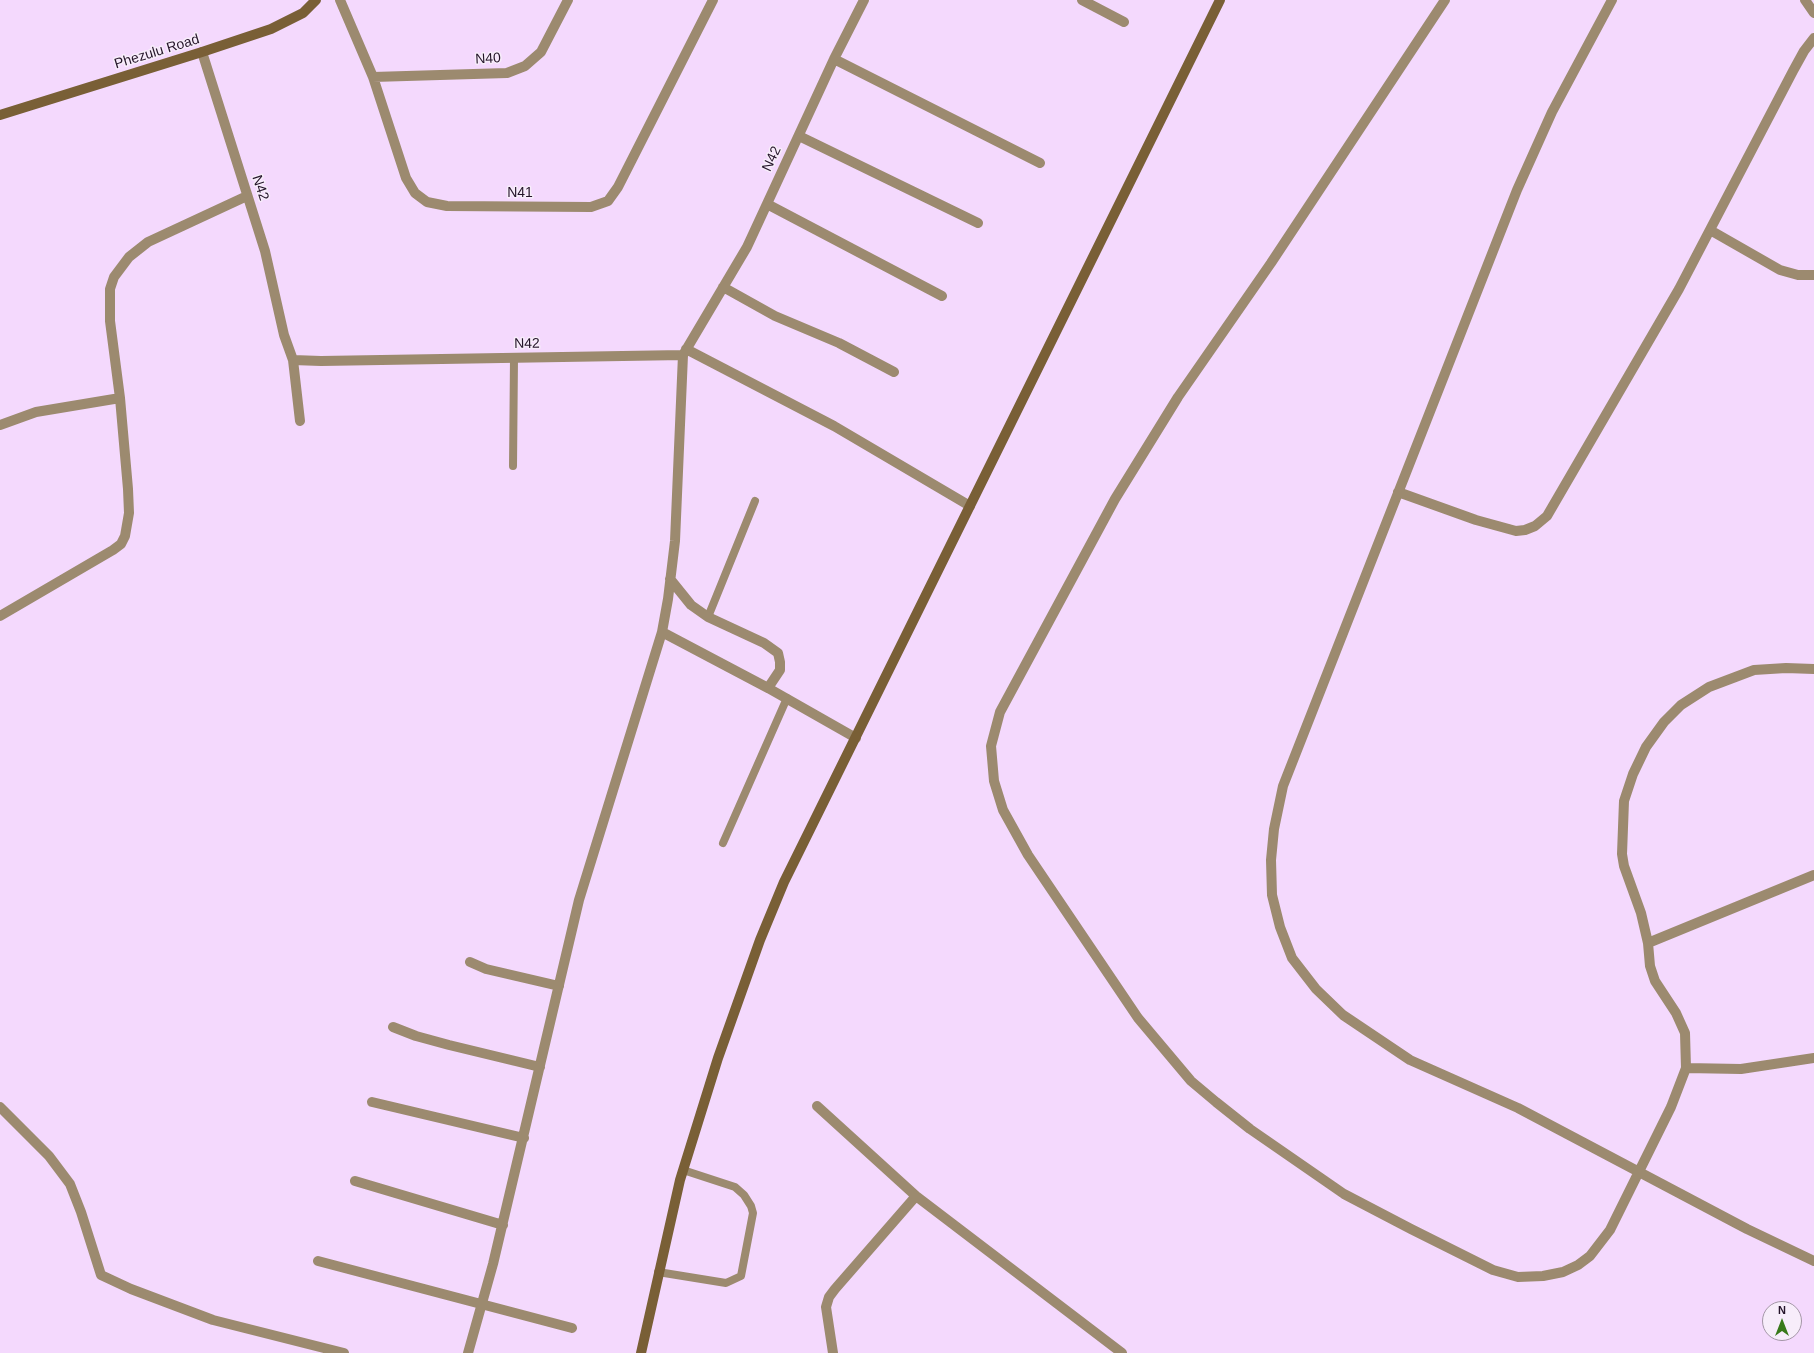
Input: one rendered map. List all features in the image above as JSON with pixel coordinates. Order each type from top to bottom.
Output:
[{"type":"street","name":"Phezulu Road","points":[[0,115],[271,29],[302,13],[316,0]]},
{"type":"street","name":"N41","points":[[340,0],[373,77],[406,178],[415,193],[427,202],[446,206],[590,207],[608,200],[618,187],[713,0]]},
{"type":"street","name":"N40","points":[[373,77],[507,73],[525,66],[541,52],[568,0]]},
{"type":"street","name":"N42","points":[[202,52],[265,251],[284,335],[293,360],[321,361],[514,358],[685,352],[747,247],[834,59],[864,0]]},
{"type":"street","points":[[1082,0],[1124,22]]},
{"type":"street","points":[[641,1353],[658,1272],[683,1170],[718,1058],[760,940],[784,882],[1220,0]]},
{"type":"street","points":[[1445,0],[1271,263],[1178,397],[1116,499],[1000,712],[991,746],[994,781],[1003,810],[1028,855],[1138,1018],[1191,1081],[1250,1129],[1344,1194],[1493,1270],[1518,1277],[1543,1276],[1563,1272],[1578,1265],[1599,1245],[1610,1230],[1671,1107],[1686,1068],[1685,1033],[1676,1013],[1655,981],[1650,966],[1648,942],[1641,913],[1627,877],[1622,854],[1624,801],[1633,774],[1646,747],[1664,722],[1681,705],[1709,687],[1754,670],[1786,668],[1814,669]]},
{"type":"street","points":[[1612,0],[1552,112],[1517,190],[1283,786],[1274,829],[1271,860],[1272,895],[1280,927],[1292,958],[1316,989],[1343,1015],[1410,1060],[1518,1108],[1747,1229],[1814,1261]]},
{"type":"street","points":[[1805,0],[1814,13]]},
{"type":"street","points":[[1398,492],[1476,520],[1516,531],[1525,530],[1535,526],[1547,516],[1679,289],[1793,71],[1814,38]]},
{"type":"street","points":[[834,59],[1040,163]]},
{"type":"street","points":[[798,136],[978,223]]},
{"type":"street","points":[[0,616],[91,564],[121,544],[125,536],[129,513],[120,398],[110,321],[110,289],[114,277],[129,257],[148,242],[247,196]]},
{"type":"street","points":[[766,204],[942,296]]},
{"type":"street","points":[[1710,230],[1780,270],[1798,275],[1814,275]]},
{"type":"street","points":[[723,287],[775,316],[839,343],[894,372]]},
{"type":"street","points":[[468,1353],[503,1225],[579,900],[662,632],[675,540],[685,352],[834,426],[970,506]]},
{"type":"street","points":[[293,360],[300,421]]},
{"type":"street","points":[[0,425],[36,412],[120,398]]},
{"type":"street","points":[[670,579],[691,605],[708,617],[764,643],[778,653],[780,670],[768,688]]},
{"type":"street","points":[[662,632],[787,698],[856,738]]},
{"type":"street","points":[[1648,942],[1814,875]]},
{"type":"street","points":[[470,962],[486,969],[559,986]]},
{"type":"street","points":[[393,1027],[449,1045],[540,1067]]},
{"type":"street","points":[[1686,1068],[1742,1069],[1814,1058]]},
{"type":"street","points":[[372,1102],[524,1138]]},
{"type":"street","points":[[817,1106],[916,1196],[1122,1353]]},
{"type":"street","points":[[0,1107],[49,1156],[70,1184],[82,1212],[101,1275],[131,1289],[213,1320],[344,1353]]},
{"type":"street","points":[[355,1182],[503,1225]]},
{"type":"street","points":[[833,1353],[826,1307],[829,1298],[835,1289],[916,1196]]},
{"type":"street","points":[[318,1261],[572,1328]]},
{"type":"lane","points":[[513,466],[514,358]]},
{"type":"lane","points":[[708,617],[755,502]]},
{"type":"lane","points":[[723,843],[787,698]]},
{"type":"lane","points":[[658,1272],[710,1281],[726,1282],[741,1276],[753,1213],[751,1206],[744,1195],[735,1187],[683,1170]]}]
